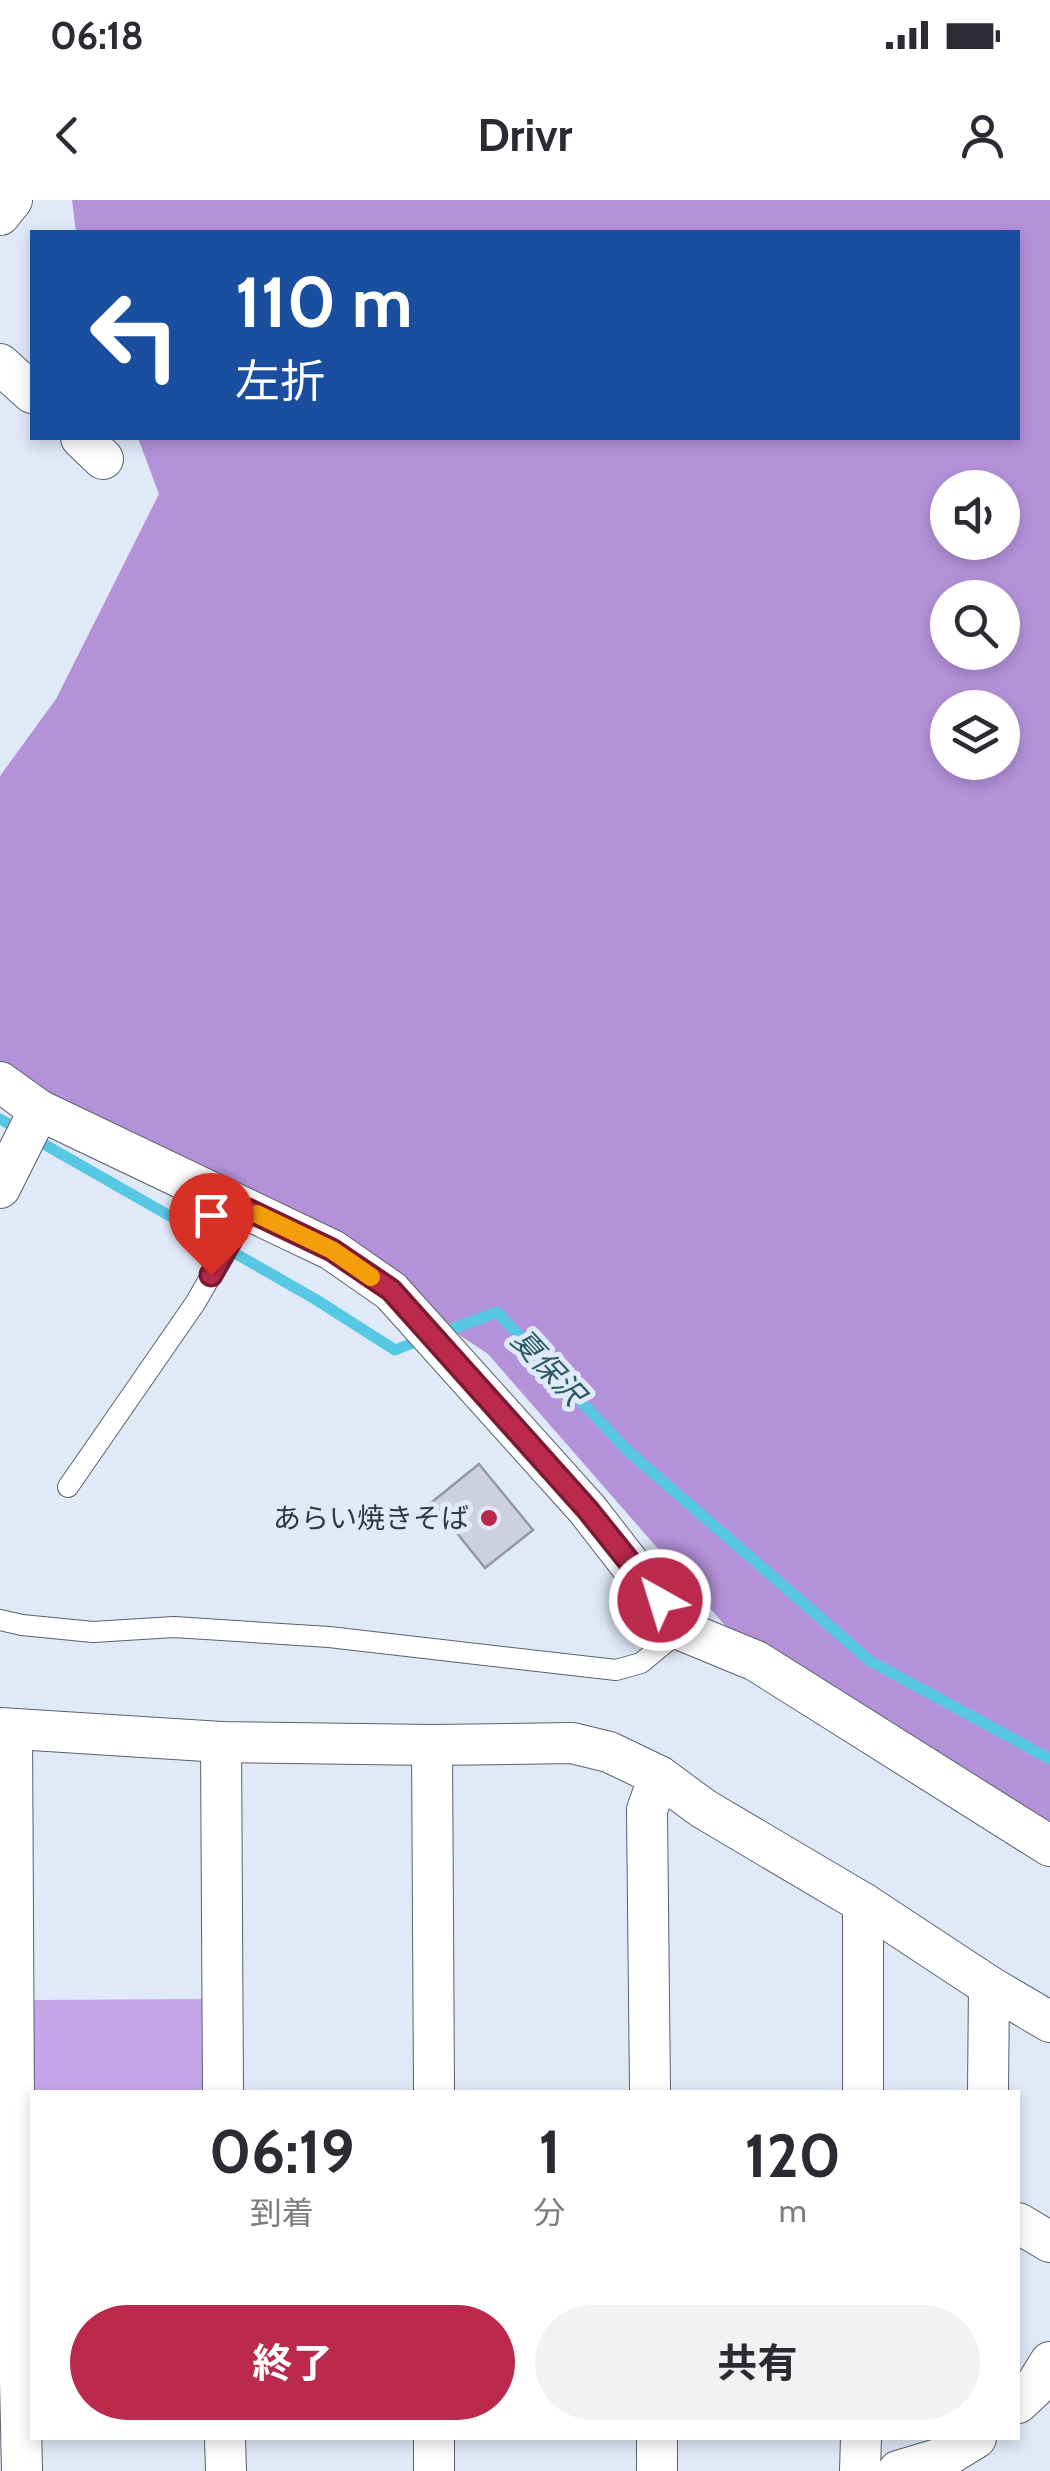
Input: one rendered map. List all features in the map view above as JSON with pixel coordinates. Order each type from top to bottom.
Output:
[{"type":"street","points":[[0,215],[12,200]]},
{"type":"street","points":[[0,364],[30,392]]},
{"type":"street","points":[[0,1082],[39,1110],[332,1250],[391,1290],[587,1509],[681,1630],[756,1661],[1050,1846]]},
{"type":"street","points":[[0,1188],[39,1110]]},
{"type":"street","points":[[22,2471],[6,1728],[221,1742],[572,1743],[609,1752],[659,1776],[718,1818],[863,1903],[1050,2022]]},
{"type":"street","points":[[221,1742],[223,2090]]},
{"type":"street","points":[[432,1744],[434,2090]]},
{"type":"street","points":[[650,2090],[647,1810],[659,1776]]},
{"type":"street","points":[[862,2090],[863,1903]]},
{"type":"street","points":[[988,1986],[988,2090]]},
{"type":"street","points":[[1020,2224],[1050,2242]]},
{"type":"street","points":[[1020,2401],[1034,2388],[1050,2362]]},
{"type":"street","points":[[225,2440],[226,2471]]},
{"type":"street","points":[[434,2440],[434,2471]]},
{"type":"street","points":[[656,2440],[657,2471]]},
{"type":"street","points":[[860,2440],[860,2471]]},
{"type":"street","points":[[898,2471],[945,2458],[973,2440]]},
{"type":"lane","points":[[68,1487],[196,1302],[248,1210]]},
{"type":"lane","points":[[0,1620],[93,1632],[174,1627],[330,1636],[616,1670],[641,1663],[681,1630]]},
{"type":"shaded area","points":[[72,200],[1050,200],[1050,1846],[756,1661],[488,1354],[332,1250],[31,1091],[0,1062],[0,776],[56,699],[159,494],[139,440],[1020,440],[1020,230],[76,230]]},
{"type":"shaded area","points":[[205,1999],[206,2090],[33,2090],[32,2000]]},
{"type":"building","points":[[479,1464],[533,1530],[485,1568],[432,1502]]},
{"type":"waterway","name":"夏保沢","points":[[0,1119],[315,1299],[395,1350],[423,1339]]},
{"type":"waterway","name":"夏保沢","points":[[441,1333],[497,1312],[628,1451],[870,1661],[1050,1759]]},
{"type":"slow traffic","points":[[257,1214],[332,1250],[371,1277]]},
{"type":"place","name":"あらい焼きそば","points":[[489,1518]]},
{"type":"route","points":[[211,1275],[248,1210],[332,1250],[391,1290],[587,1509],[660,1600]]}]
